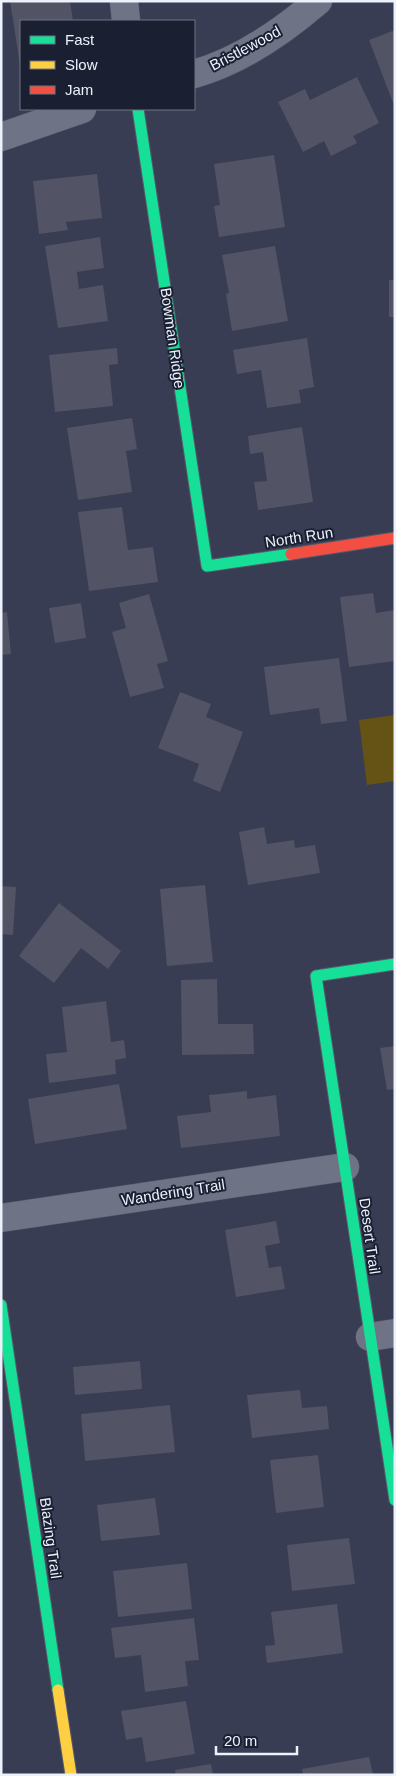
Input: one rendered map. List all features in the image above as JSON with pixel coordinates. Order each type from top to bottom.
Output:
[{"type":"street","points":[[124,1],[126,20]]},
{"type":"street","name":"Bristlewood","points":[[195,74],[233,58],[266,40],[297,19],[318,1]]},
{"type":"street","points":[[1,137],[79,110]]},
{"type":"street","name":"Bowman Ridge","points":[[138,110],[207,566]]},
{"type":"street","name":"North Run","points":[[207,566],[395,538]]},
{"type":"street","name":"Desert Trail","points":[[395,964],[316,976],[345,1167],[383,1335],[395,1500]]},
{"type":"street","name":"Wandering Trail","points":[[1,1218],[345,1167]]},
{"type":"street","name":"Blazing Trail","points":[[1,1305],[7,1386],[71,1775]]},
{"type":"shaded area","points":[[395,715],[395,781],[367,785],[359,720]]},
{"type":"building","points":[[10,1],[70,1],[73,20],[20,20],[20,65]]},
{"type":"building","points":[[395,30],[395,108],[369,40]]},
{"type":"building","points":[[357,77],[379,123],[353,136],[357,143],[331,156],[324,141],[303,152],[278,102],[305,89],[310,100]]},
{"type":"building","points":[[274,155],[285,227],[219,237],[214,206],[220,205],[214,164]]},
{"type":"building","points":[[97,174],[102,218],[66,222],[68,230],[39,234],[33,181]]},
{"type":"building","points":[[100,237],[104,268],[77,272],[79,289],[103,285],[108,321],[58,328],[45,246]]},
{"type":"building","points":[[275,246],[288,321],[232,331],[226,294],[229,293],[222,255]]},
{"type":"building","points":[[389,280],[395,280],[395,317],[389,317]]},
{"type":"building","points":[[307,338],[314,387],[299,390],[301,403],[267,408],[261,370],[237,374],[233,350]]},
{"type":"building","points":[[117,348],[118,364],[109,365],[113,406],[55,412],[49,355]]},
{"type":"building","points":[[132,418],[137,449],[126,451],[132,492],[78,500],[67,428]]},
{"type":"building","points":[[302,427],[313,502],[258,510],[254,482],[267,481],[263,452],[250,454],[248,436]]},
{"type":"building","points":[[122,507],[128,550],[153,547],[158,582],[89,591],[78,512]]},
{"type":"building","points":[[373,593],[376,613],[395,610],[395,661],[349,667],[340,597]]},
{"type":"building","points":[[149,594],[168,661],[157,664],[164,688],[130,697],[112,632],[126,628],[119,603]]},
{"type":"building","points":[[81,603],[86,638],[55,643],[49,608]]},
{"type":"building","points":[[7,612],[11,654],[1,655],[1,613]]},
{"type":"building","points":[[339,658],[347,721],[321,724],[319,708],[270,715],[264,667]]},
{"type":"building","points":[[180,692],[211,704],[206,717],[243,732],[220,792],[193,781],[199,764],[158,748]]},
{"type":"building","points":[[264,827],[267,844],[294,840],[295,848],[315,845],[320,873],[248,885],[239,832]]},
{"type":"building","points":[[205,885],[213,962],[167,966],[160,889]]},
{"type":"building","points":[[1,886],[16,887],[13,935],[1,934]]},
{"type":"building","points":[[59,903],[121,951],[108,969],[81,948],[54,983],[19,956]]},
{"type":"building","points":[[217,979],[218,1024],[253,1024],[254,1054],[182,1055],[181,980]]},
{"type":"building","points":[[106,1001],[111,1042],[124,1040],[126,1058],[115,1060],[116,1074],[49,1083],[46,1054],[67,1052],[62,1007]]},
{"type":"building","points":[[395,1046],[395,1089],[387,1090],[380,1048]]},
{"type":"building","points":[[119,1084],[127,1129],[35,1144],[28,1099]]},
{"type":"building","points":[[247,1091],[247,1099],[276,1095],[280,1136],[181,1148],[177,1116],[211,1112],[209,1095]]},
{"type":"building","points":[[276,1221],[280,1243],[265,1246],[269,1268],[281,1266],[285,1289],[236,1297],[225,1230]]},
{"type":"building","points":[[140,1361],[142,1389],[75,1395],[73,1367]]},
{"type":"building","points":[[300,1390],[302,1408],[327,1406],[329,1429],[252,1438],[247,1395]]},
{"type":"building","points":[[170,1405],[175,1452],[85,1461],[81,1414]]},
{"type":"building","points":[[318,1455],[324,1507],[276,1513],[270,1460]]},
{"type":"building","points":[[155,1498],[160,1535],[101,1541],[97,1505]]},
{"type":"building","points":[[349,1538],[355,1584],[292,1591],[287,1545]]},
{"type":"building","points":[[187,1563],[192,1609],[118,1617],[113,1571]]},
{"type":"building","points":[[337,1604],[343,1653],[267,1663],[265,1646],[275,1645],[271,1612]]},
{"type":"building","points":[[194,1618],[199,1660],[185,1661],[188,1686],[145,1692],[141,1655],[115,1658],[111,1628]]},
{"type":"building","points":[[186,1701],[195,1754],[146,1762],[142,1737],[126,1740],[121,1711]]},
{"type":"building","points":[[369,1757],[373,1774],[303,1775],[302,1769]]},
{"type":"building","points":[[211,1764],[213,1775],[176,1775],[175,1770]]},
{"type":"traffic: fast","points":[[138,110],[207,566],[291,554]]},
{"type":"traffic: fast","points":[[395,964],[316,976],[395,1500]]},
{"type":"traffic: fast","points":[[1,1305],[58,1690]]},
{"type":"traffic: slow","points":[[58,1690],[71,1775]]},
{"type":"traffic: jam","points":[[291,554],[395,538]]}]
